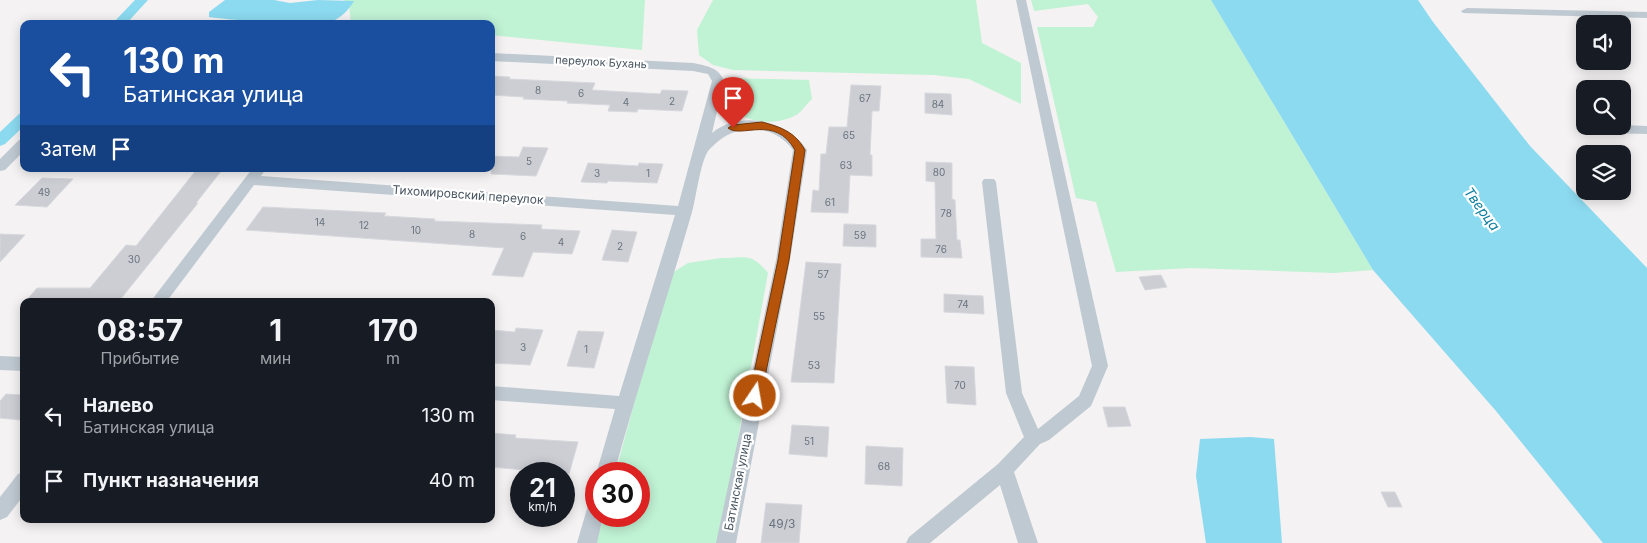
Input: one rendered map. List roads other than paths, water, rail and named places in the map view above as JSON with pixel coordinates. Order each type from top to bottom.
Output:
[{"type":"street","points":[[916,543],[1004,470],[1034,439],[1085,401],[1100,366],[1021,0]]},
{"type":"street","points":[[1467,11],[1647,15]]},
{"type":"street","name":"переулок Бухань","points":[[495,57],[693,67],[711,70],[717,75],[718,81],[702,150]]},
{"type":"street","name":"Батинская улица","points":[[702,150],[721,132],[747,125],[762,126],[786,134],[795,141],[800,150],[783,260],[726,543]]},
{"type":"street","points":[[1631,130],[1647,130]]},
{"type":"street","points":[[0,167],[20,147]]},
{"type":"street","points":[[608,462],[624,403],[702,150]]},
{"type":"street","points":[[161,298],[255,174]]},
{"type":"street","name":"Тихомировский переулок","points":[[255,174],[685,210]]},
{"type":"street","points":[[989,182],[1014,393],[1034,439]]},
{"type":"street","points":[[0,363],[20,364]]},
{"type":"street","points":[[495,393],[624,403]]},
{"type":"street","points":[[1004,470],[1028,543]]},
{"type":"street","points":[[0,512],[20,485]]},
{"type":"street","points":[[587,543],[591,527]]},
{"type":"water","points":[[225,0],[274,0],[290,3],[318,0],[354,1],[335,20],[236,20],[209,17],[209,12]]},
{"type":"water","name":"Тверца","points":[[1211,0],[1418,0],[1530,146],[1576,194],[1576,200],[1582,200],[1647,268],[1647,543],[1603,543],[1496,411],[1373,270]]},
{"type":"water","points":[[1250,437],[1274,439],[1282,543],[1206,543],[1196,476],[1200,439]]},
{"type":"waterway","points":[[122,20],[142,0]]},
{"type":"waterway","points":[[0,141],[20,121]]}]
